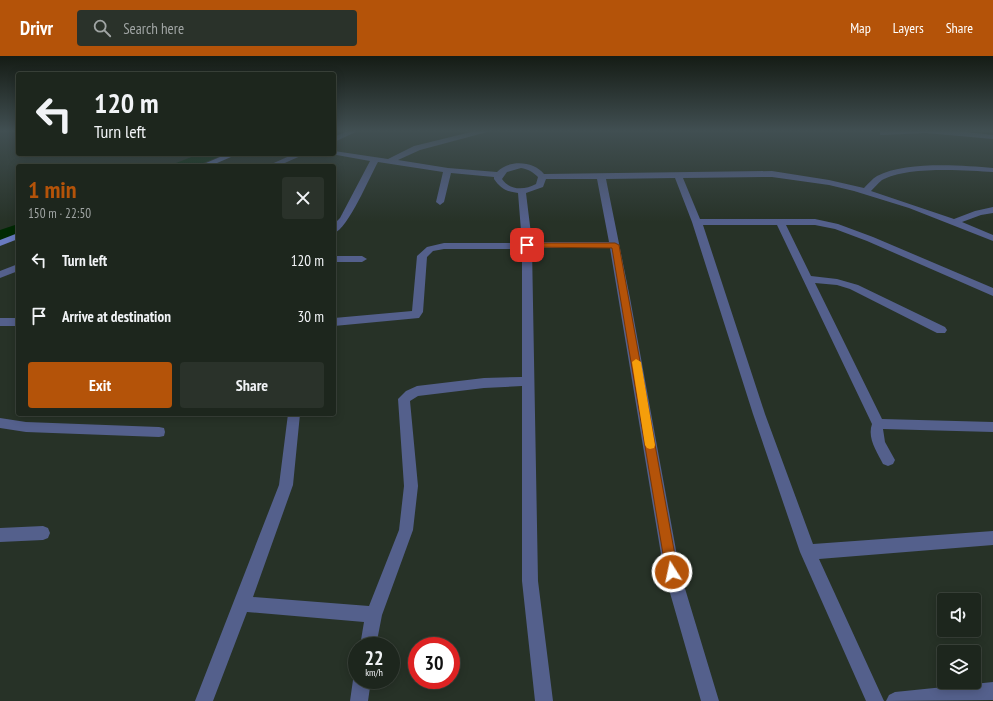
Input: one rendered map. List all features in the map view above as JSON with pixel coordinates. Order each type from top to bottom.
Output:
[{"type":"street","points":[[336,228],[344,219],[374,161]]},
{"type":"street","points":[[390,161],[448,170],[499,175],[507,169],[521,166],[535,170],[542,177],[772,174],[793,176],[866,192],[955,222],[993,238]]},
{"type":"street","points":[[866,192],[878,179],[884,176],[909,170],[957,167],[993,170]]},
{"type":"street","points":[[440,202],[448,170]]},
{"type":"street","points":[[499,175],[498,179],[503,186],[508,189],[522,191],[536,188],[540,185],[542,177]]},
{"type":"street","points":[[678,175],[697,222],[760,414],[808,552],[875,701]]},
{"type":"street","points":[[601,176],[615,245],[672,572],[710,701]]},
{"type":"street","points":[[522,191],[527,245],[530,581],[544,701]]},
{"type":"street","points":[[955,222],[982,210],[993,210]]},
{"type":"street","points":[[697,222],[815,222],[838,227],[870,239],[993,292]]},
{"type":"street","points":[[780,222],[809,279],[878,424]]},
{"type":"street","points":[[0,243],[16,237]]},
{"type":"street","points":[[336,322],[415,315],[418,312],[422,256],[430,249],[444,246],[615,245]]},
{"type":"street","points":[[336,259],[362,259]]},
{"type":"street","points":[[0,275],[16,268]]},
{"type":"street","points":[[809,279],[837,282],[854,287],[940,330]]},
{"type":"street","points":[[0,322],[16,322]]},
{"type":"street","points":[[370,637],[374,615],[406,530],[411,486],[404,399],[417,391],[484,383],[528,381]]},
{"type":"street","points":[[204,701],[286,485],[294,416]]},
{"type":"street","points":[[0,423],[26,427],[159,432]]},
{"type":"street","points":[[878,424],[993,428]]},
{"type":"street","points":[[878,424],[875,430],[876,436],[888,460]]},
{"type":"street","points":[[0,535],[43,533]]},
{"type":"street","points":[[808,552],[993,538]]},
{"type":"street","points":[[242,604],[374,615]]},
{"type":"street","points":[[359,701],[361,689]]},
{"type":"street","points":[[895,701],[993,692]]},
{"type":"waterway","points":[[187,164],[195,161]]},
{"type":"waterway","points":[[0,236],[16,230]]},
{"type":"slow traffic","points":[[636,362],[650,445]]},
{"type":"route","points":[[527,245],[615,245],[672,572]]}]
